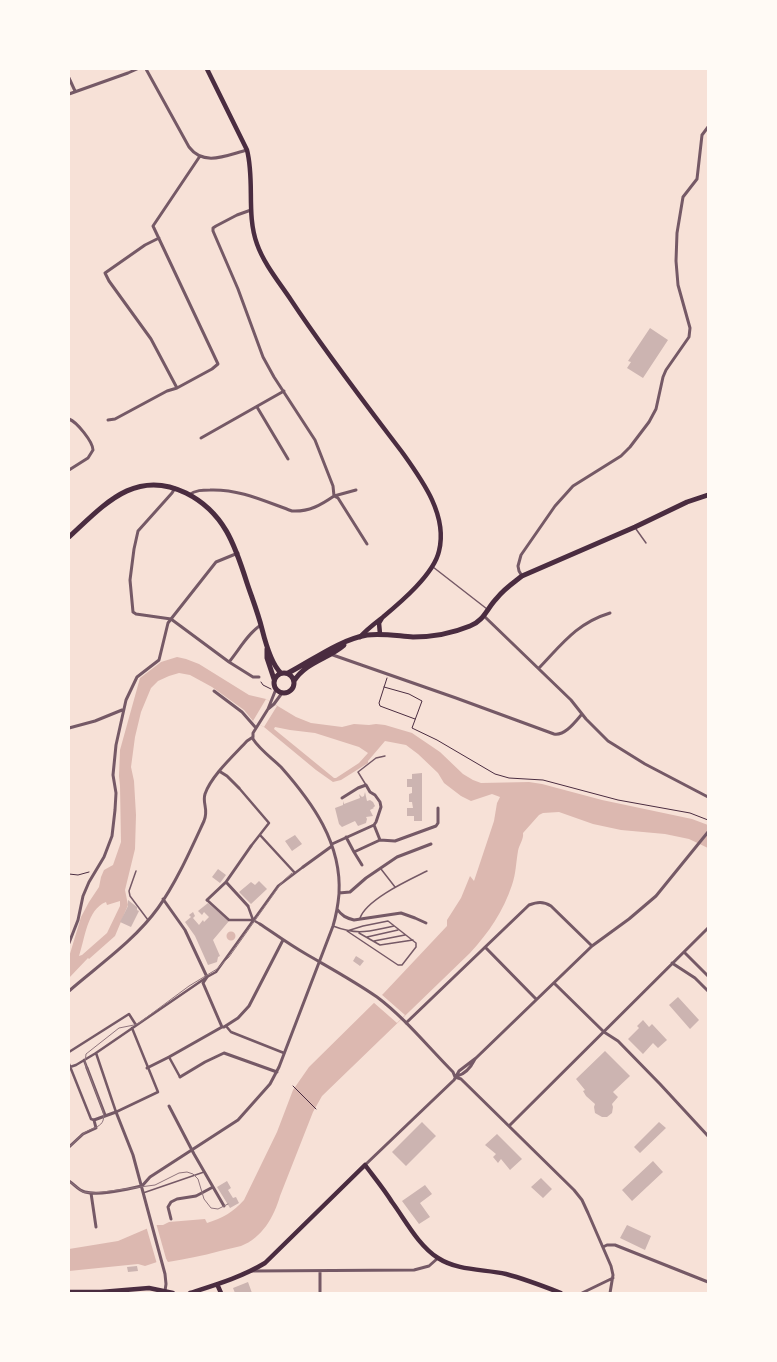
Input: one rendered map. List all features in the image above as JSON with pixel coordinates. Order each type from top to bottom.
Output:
[{"type":"main road","points":[[207,69],[247,150],[250,172],[251,210],[254,231],[261,255],[322,344],[412,466],[431,498],[438,518],[441,537],[439,553],[433,566],[425,577],[360,637]]},
{"type":"main road","points":[[69,537],[104,505],[119,494],[131,488],[144,485],[162,485],[175,488],[189,495],[217,518],[230,536],[238,553],[267,646],[275,665],[281,673]]},
{"type":"main road","points":[[274,679],[281,673],[288,673],[322,654],[360,637],[380,634],[414,637],[435,635],[470,626],[479,622],[503,591],[522,576],[635,527],[687,502],[708,495]]},
{"type":"main road","points":[[380,634],[379,623],[383,616]]},
{"type":"main road","points":[[267,646],[268,658],[274,679],[274,691],[282,693],[292,688],[294,681],[305,668],[339,650],[347,642]]},
{"type":"main road","points":[[288,673],[294,681]]},
{"type":"main road","points":[[190,1293],[252,1271],[265,1264],[365,1165],[425,1246],[438,1258],[445,1262],[465,1268],[519,1277],[561,1293]]},
{"type":"main road","points":[[217,1284],[220,1293]]},
{"type":"main road","points":[[69,1292],[149,1288],[173,1293]]},
{"type":"street","points":[[69,94],[128,74],[137,69]]},
{"type":"street","points":[[146,69],[189,147],[200,156],[205,158],[217,158],[247,150]]},
{"type":"street","points":[[69,78],[76,91]]},
{"type":"street","points":[[522,576],[518,566],[521,555],[555,506],[573,486],[621,456],[630,447],[649,422],[656,409],[666,370],[689,337],[690,328],[678,285],[676,261],[677,233],[683,197],[697,179],[702,135],[708,128]]},
{"type":"street","points":[[108,420],[115,419],[167,391],[177,388],[212,370],[218,364],[154,230],[154,223],[200,156]]},
{"type":"street","points":[[251,210],[237,214],[213,228],[213,231],[238,289],[263,357],[274,377],[316,440],[333,486],[334,496],[338,498],[367,544]]},
{"type":"street","points":[[158,238],[145,244],[105,273],[109,281],[151,339],[177,388]]},
{"type":"street","points":[[201,438],[284,391]]},
{"type":"street","points":[[257,407],[288,459]]},
{"type":"street","points":[[69,419],[76,424],[91,443],[94,450],[88,458],[69,470]]},
{"type":"street","points":[[175,488],[138,531],[130,580],[133,612],[136,614],[171,619],[208,648],[229,662],[253,677],[259,677]]},
{"type":"street","points":[[189,495],[199,491],[230,490],[246,494],[292,511],[299,511],[316,508],[334,496],[356,490]]},
{"type":"street","points":[[69,943],[78,920],[83,896],[109,847],[114,824],[116,794],[113,775],[116,745],[122,710],[130,689],[137,677],[159,660],[168,623],[216,562],[238,553]]},
{"type":"street","points":[[539,668],[581,626],[610,613]]},
{"type":"street","points":[[484,616],[571,700],[598,731],[620,749],[708,797]]},
{"type":"street","points":[[229,662],[251,633],[261,625]]},
{"type":"street","points":[[330,654],[558,735],[563,733],[582,714]]},
{"type":"street","points":[[214,691],[242,712],[256,728]]},
{"type":"street","points":[[268,709],[274,691]]},
{"type":"street","points":[[69,1181],[82,1191],[90,1193],[142,1186],[150,1177],[238,1120],[262,1093],[277,1072],[333,926],[339,893],[338,875],[332,845],[323,823],[310,803],[275,761],[254,741],[253,737],[258,724],[268,709],[274,704],[282,693]]},
{"type":"street","points":[[69,728],[95,721],[122,710]]},
{"type":"street","points":[[69,991],[123,946],[148,920],[163,900],[207,814],[204,796],[206,790],[219,771],[247,740],[253,737]]},
{"type":"street","points":[[219,771],[227,776],[239,788],[269,824],[251,846],[226,882],[207,900],[229,920],[253,920],[319,962],[341,973],[377,998],[401,1019],[453,1072],[455,1077],[461,1079],[579,1197],[611,1266],[613,1278],[610,1293]]},
{"type":"street","points":[[69,1147],[85,1132],[96,1128],[94,1120],[91,1119],[70,1065],[84,1060],[96,1053],[216,972],[278,886],[332,845],[346,837],[374,825],[381,807],[380,802],[375,795],[370,792],[366,785],[342,798]]},
{"type":"street","points":[[354,852],[380,840],[395,841],[434,828],[438,823],[438,808]]},
{"type":"street","points":[[374,825],[380,840]]},
{"type":"street","points":[[365,1165],[454,1080],[455,1077],[461,1076],[471,1068],[476,1058],[592,946],[635,915],[664,888],[708,832]]},
{"type":"street","points":[[260,835],[295,873]]},
{"type":"street","points":[[346,837],[362,866]]},
{"type":"street","points":[[339,893],[350,892],[380,868],[401,855],[431,844]]},
{"type":"street","points":[[226,882],[248,906],[253,920]]},
{"type":"street","points":[[163,900],[186,930],[207,977]]},
{"type":"street","points":[[406,1024],[529,905],[540,902],[551,906],[592,946]]},
{"type":"street","points":[[337,909],[347,918],[354,920],[401,913],[426,923]]},
{"type":"street","points":[[509,1126],[708,928]]},
{"type":"street","points":[[147,1068],[238,1018],[249,1006],[283,940]]},
{"type":"street","points":[[485,947],[536,999]]},
{"type":"street","points":[[684,952],[708,976]]},
{"type":"street","points":[[672,963],[696,978],[708,991]]},
{"type":"street","points":[[207,977],[203,983],[224,1026],[232,1032],[284,1052]]},
{"type":"street","points":[[554,983],[604,1032],[623,1046],[708,1136]]},
{"type":"street","points":[[69,1052],[129,1014],[136,1025]]},
{"type":"street","points":[[94,1120],[116,1112],[158,1092],[132,1028]]},
{"type":"street","points":[[96,1053],[116,1112],[133,1155],[142,1186],[163,1263],[166,1284],[164,1290]]},
{"type":"street","points":[[169,1057],[180,1077],[224,1053],[277,1072]]},
{"type":"street","points":[[84,1060],[106,1115]]},
{"type":"street","points":[[169,1106],[224,1206]]},
{"type":"street","points":[[171,1219],[168,1207],[171,1202],[196,1196],[213,1187]]},
{"type":"street","points":[[90,1193],[96,1227]]},
{"type":"street","points":[[603,1247],[615,1245],[708,1282]]},
{"type":"street","points":[[252,1271],[414,1270],[429,1266],[438,1258]]},
{"type":"street","points":[[320,1271],[320,1293]]},
{"type":"street","points":[[582,1293],[613,1278]]},
{"type":"lane","points":[[635,527],[646,543]]},
{"type":"lane","points":[[433,566],[488,610]]},
{"type":"lane","points":[[366,785],[358,772],[376,758],[385,756]]},
{"type":"lane","points":[[380,868],[394,887]]},
{"type":"lane","points":[[136,871],[129,891],[130,896],[148,920]]},
{"type":"lane","points":[[360,919],[362,912],[387,891],[427,871]]},
{"type":"lane","points":[[333,926],[346,931],[398,965],[405,963],[416,947],[416,943],[413,940],[388,921],[346,931]]},
{"type":"lane","points":[[360,933],[394,926]]},
{"type":"lane","points":[[367,937],[399,930]]},
{"type":"lane","points":[[346,931],[360,933],[380,945],[413,940]]},
{"type":"lane","points":[[374,941],[406,934]]},
{"type":"lane","points":[[143,1193],[204,1172]]},
{"type":"path","points":[[388,675],[379,704],[380,706],[415,719]]},
{"type":"path","points":[[259,677],[263,685],[274,691]]},
{"type":"path","points":[[384,687],[409,694],[422,701],[412,728],[437,740],[495,774],[509,778],[543,780],[618,800],[690,813],[708,820]]},
{"type":"path","points":[[69,874],[78,875],[96,870]]},
{"type":"path","points":[[293,1086],[316,1109]]},
{"type":"shaded area","points":[[177,657],[199,664],[249,695],[266,699],[296,717],[311,723],[342,727],[354,724],[376,724],[385,725],[412,733],[440,752],[463,774],[481,783],[529,782],[542,784],[602,800],[692,819],[708,825],[708,848],[689,839],[665,834],[621,830],[593,824],[559,812],[543,813],[539,815],[523,833],[512,885],[500,913],[483,937],[470,953],[322,1096],[313,1112],[271,1219],[255,1238],[241,1246],[168,1262],[166,1259],[145,1266],[138,1264],[69,1271],[69,1249],[118,1241],[155,1225],[163,1225],[169,1222],[205,1219],[207,1223],[227,1214],[244,1200],[277,1132],[293,1090],[309,1067],[383,994],[447,926],[447,920],[461,898],[470,876],[474,881],[494,821],[497,803],[500,797],[492,794],[471,801],[461,796],[444,783],[438,773],[406,745],[385,741],[368,761],[368,763],[341,780],[333,782],[316,770],[264,727],[253,721],[244,710],[212,687],[190,675],[179,673],[169,676],[158,681],[151,688],[141,712],[135,737],[131,767],[134,781],[136,815],[135,849],[125,890],[128,905],[115,936],[89,959],[88,958],[69,978],[69,957],[81,917],[99,887],[104,870],[113,865],[121,842],[119,776],[120,750],[140,678],[161,662]],"holes":[[[275,727],[315,733],[359,747],[368,753],[359,763],[334,778],[274,729]],[[120,901],[120,906],[107,933],[79,956],[88,925],[95,911],[106,902],[107,905]]]},
{"type":"shaded area","points":[[229,932],[233,932],[235,936],[233,940],[229,940],[227,938],[227,934]]},
{"type":"pier","points":[[266,699],[277,706],[264,727],[253,721]]},
{"type":"pier","points":[[381,994],[405,1015],[397,1023],[373,1002]]},
{"type":"pier","points":[[156,1223],[167,1262],[157,1264],[146,1226]]},
{"type":"building","points":[[650,328],[668,340],[643,378],[627,368],[631,362],[628,361]]},
{"type":"building","points":[[422,773],[422,821],[414,821],[414,816],[407,816],[407,808],[413,808],[412,802],[409,802],[409,794],[412,793],[412,787],[407,787],[407,779],[412,779],[412,774]]},
{"type":"building","points":[[365,792],[367,801],[370,800],[375,806],[370,810],[373,816],[366,817],[366,823],[358,826],[355,821],[342,827],[339,824],[335,808],[343,805],[343,801],[344,804],[360,798],[359,794],[362,797],[364,796]]},
{"type":"building","points":[[295,835],[302,844],[292,851],[285,841]]},
{"type":"building","points":[[218,869],[226,875],[220,883],[212,877]]},
{"type":"building","points":[[259,881],[267,889],[251,904],[239,892],[251,882],[255,885]]},
{"type":"building","points":[[128,900],[137,907],[137,910],[139,911],[131,927],[120,922],[128,906]]},
{"type":"building","points":[[208,903],[229,921],[213,940],[220,956],[218,957],[217,962],[208,965],[195,936],[185,922],[191,917],[189,915],[193,912],[195,916],[193,918],[199,925],[203,920],[204,922],[209,917],[204,912],[202,915],[198,911]]},
{"type":"building","points":[[356,956],[364,961],[360,966],[353,961]]},
{"type":"building","points":[[678,997],[699,1020],[690,1029],[669,1005]]},
{"type":"building","points":[[643,1020],[649,1027],[652,1024],[667,1040],[658,1048],[653,1043],[643,1054],[628,1039],[639,1028],[637,1026]]},
{"type":"building","points":[[605,1051],[630,1076],[613,1092],[618,1097],[612,1104],[612,1113],[607,1117],[602,1117],[595,1113],[595,1104],[586,1096],[583,1091],[585,1090],[576,1079]]},
{"type":"building","points":[[422,1122],[436,1136],[406,1166],[392,1152]]},
{"type":"building","points":[[659,1122],[666,1128],[640,1153],[634,1147]]},
{"type":"building","points":[[497,1134],[522,1159],[510,1170],[501,1159],[498,1163],[493,1157],[496,1154],[485,1145]]},
{"type":"building","points":[[653,1161],[663,1172],[632,1201],[622,1190]]},
{"type":"building","points":[[541,1178],[552,1189],[543,1198],[531,1187]]},
{"type":"building","points":[[227,1181],[231,1188],[228,1190],[233,1198],[236,1197],[239,1203],[230,1208],[217,1187]]},
{"type":"building","points":[[425,1185],[432,1194],[420,1203],[430,1217],[419,1224],[402,1201]]},
{"type":"building","points":[[627,1225],[651,1236],[645,1250],[620,1238]]},
{"type":"building","points":[[137,1266],[138,1271],[128,1272],[127,1267]]},
{"type":"building","points":[[248,1282],[252,1293],[235,1293],[233,1288]]},
{"type":"tram line","points":[[69,1147],[87,1131],[101,1124],[104,1117],[85,1063],[86,1054],[119,1028],[139,1023],[189,986],[217,969],[229,957],[283,881],[292,873]]},
{"type":"tram line","points":[[69,1181],[83,1192],[95,1193],[155,1185],[179,1173],[187,1172],[193,1174],[198,1179],[204,1199],[211,1208],[218,1209],[228,1204]]}]
